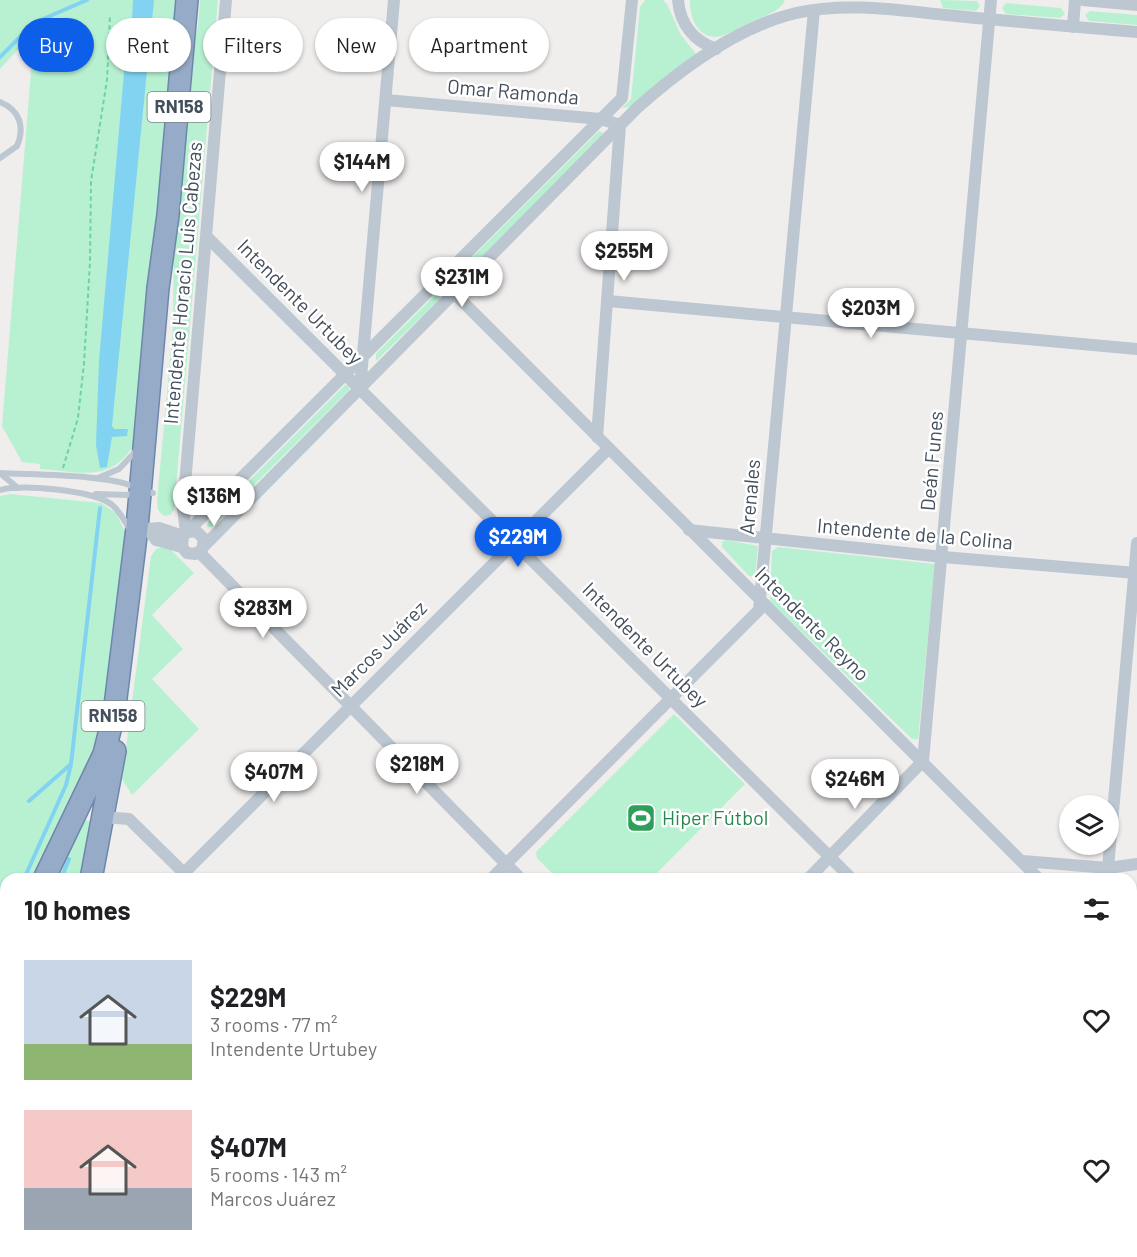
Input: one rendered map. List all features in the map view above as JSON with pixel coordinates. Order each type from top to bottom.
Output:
[{"type":"highway","name":"RN158","points":[[186,18],[187,0]]},
{"type":"highway","points":[[191,37],[196,0]]},
{"type":"highway","name":"RN158","points":[[147,492],[146,433],[158,288],[168,215],[182,72]]},
{"type":"highway","name":"RN158","points":[[47,873],[104,754],[112,725],[168,332],[168,215]]},
{"type":"highway","name":"RN158","points":[[92,873],[102,817],[133,679],[140,532]]},
{"type":"highway","points":[[77,809],[94,810],[102,817]]},
{"type":"street","name":"Intendente Horacio Luis Cabezas","points":[[185,537],[183,508],[226,0]]},
{"type":"street","points":[[360,389],[394,0]]},
{"type":"street","points":[[185,537],[601,119],[624,93],[632,0]]},
{"type":"street","points":[[678,0],[687,28],[712,52]]},
{"type":"street","points":[[794,14],[797,0]]},
{"type":"street","points":[[928,13],[929,0]]},
{"type":"street","name":"Deán Funes","points":[[923,761],[991,0]]},
{"type":"street","points":[[1073,27],[1075,0]]},
{"type":"street","points":[[1083,0],[1137,5]]},
{"type":"street","points":[[185,537],[187,553],[201,549],[657,91],[712,52],[758,27],[794,14],[850,7],[1137,32]]},
{"type":"street","name":"Arenales","points":[[497,873],[759,610],[814,10]]},
{"type":"street","name":"Omar Ramonda","points":[[386,100],[601,119],[621,125]]},
{"type":"street","points":[[597,437],[621,125]]},
{"type":"street","name":"Intendente Urtubey","points":[[206,236],[846,873]]},
{"type":"street","name":"Intendente Reyno","points":[[455,294],[1034,873]]},
{"type":"street","points":[[608,301],[1137,349]]},
{"type":"street","name":"Marcos Juárez","points":[[188,873],[350,705],[608,448]]},
{"type":"street","points":[[140,532],[159,528],[185,537],[196,531],[202,536],[201,549],[515,873]]},
{"type":"street","name":"Intendente de la Colina","points":[[689,530],[943,557],[1136,573]]},
{"type":"street","points":[[1108,873],[1137,543]]},
{"type":"street","points":[[814,873],[923,761]]},
{"type":"street","points":[[102,817],[129,819],[180,873]]},
{"type":"street","points":[[1023,861],[1101,873]]},
{"type":"street","points":[[1111,873],[1137,864]]},
{"type":"lane","points":[[0,102],[15,111],[21,128],[17,146],[0,158]]},
{"type":"lane","points":[[94,479],[111,474],[126,464],[146,433]]},
{"type":"lane","points":[[0,473],[128,483],[147,492]]},
{"type":"lane","points":[[0,473],[18,488]]},
{"type":"lane","points":[[0,490],[18,488],[127,495],[147,492]]},
{"type":"lane","points":[[87,494],[102,498],[116,507],[140,532]]},
{"type":"path","points":[[63,471],[78,418],[84,363],[90,262],[91,181],[107,80],[110,15]]},
{"type":"green space","points":[[0,0],[182,0],[180,18],[106,18],[106,72],[174,72],[136,441],[127,455],[106,470],[82,473],[40,469],[40,464],[22,462],[2,426],[31,72],[94,72],[94,18],[18,18],[18,49],[0,69]]},
{"type":"green space","points":[[200,0],[218,0],[216,18],[203,18],[203,72],[212,72],[174,510],[170,515],[164,516],[158,510],[157,501],[173,328],[174,227],[187,76],[188,72],[191,72],[191,58],[198,26]]},
{"type":"green space","points":[[645,0],[663,0],[667,4],[681,35],[696,54],[631,107],[622,108],[631,99],[640,7]]},
{"type":"green space","points":[[690,0],[785,0],[770,14],[725,35],[713,37],[701,32],[697,27],[691,14]]},
{"type":"green space","points":[[940,0],[977,1],[980,6],[976,11],[943,8]]},
{"type":"green space","points":[[1006,3],[1061,8],[1065,14],[1060,18],[1006,14],[1002,8]]},
{"type":"green space","points":[[1090,11],[1137,15],[1137,25],[1089,21],[1085,15]]},
{"type":"green space","points":[[599,131],[604,133],[460,279],[457,279],[455,274]]},
{"type":"green space","points":[[436,294],[440,295],[440,299],[376,361],[376,354]]},
{"type":"green space","points":[[345,385],[349,386],[349,390],[212,527],[207,527],[208,522]]},
{"type":"green space","points":[[10,494],[101,503],[116,513],[126,534],[105,734],[39,873],[0,873],[0,496]]},
{"type":"green space","points":[[726,540],[758,546],[755,577],[749,576],[722,547],[722,542]]},
{"type":"green space","points":[[163,547],[170,549],[194,573],[152,615],[183,649],[152,679],[199,729],[132,795],[122,779],[151,556],[156,549]]},
{"type":"green space","points":[[778,547],[935,564],[918,739],[912,739],[770,601],[772,551]]},
{"type":"green space","name":"Hiper Fútbol","points":[[674,714],[745,784],[657,873],[552,873],[537,858],[536,852]]},
{"type":"green space","points":[[83,819],[91,822],[83,873],[53,873]]},
{"type":"water","points":[[133,0],[154,0],[152,18],[132,18]]},
{"type":"water","points":[[124,72],[147,72],[112,426],[114,429],[128,429],[127,436],[112,437],[107,467],[100,468],[96,445],[99,361]]},
{"type":"waterway","points":[[0,57],[34,23],[87,0]]},
{"type":"waterway","points":[[27,873],[66,785],[71,764],[100,508]]},
{"type":"waterway","points":[[29,801],[71,764]]},
{"type":"waterway","points":[[63,873],[69,859]]},
{"type":"place","name":"Hiper Fútbol","points":[[641,818]]}]
